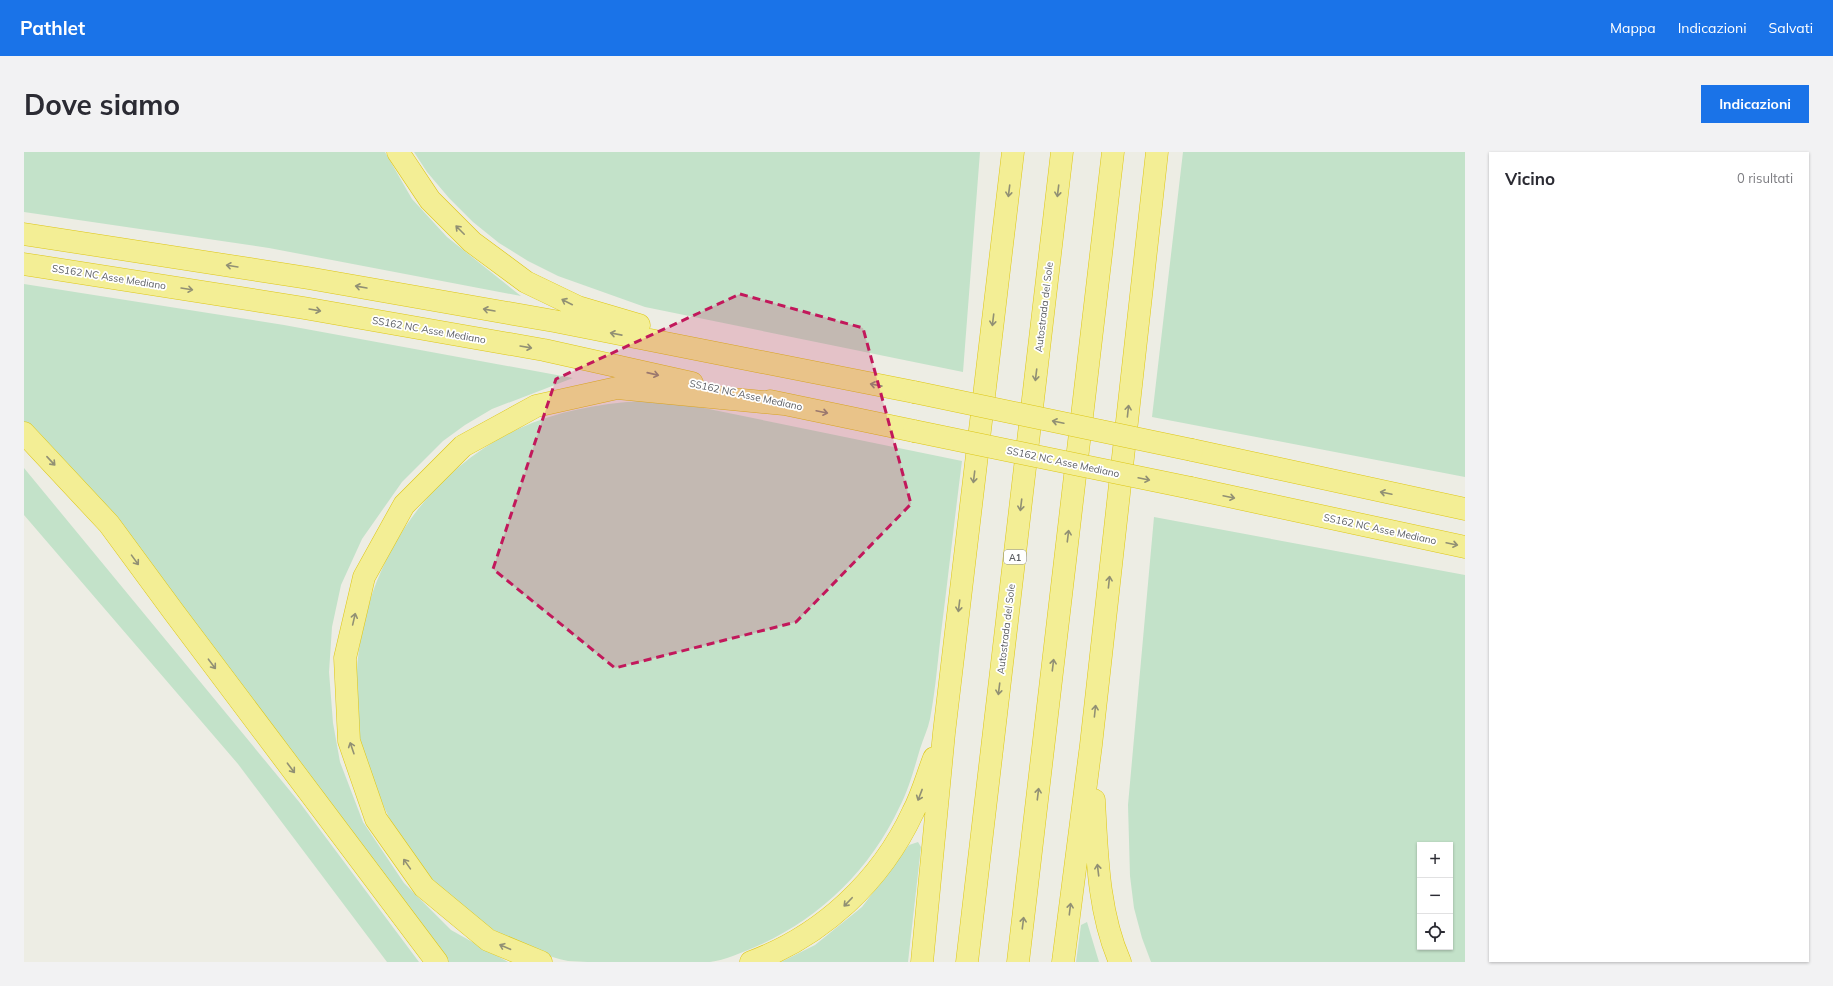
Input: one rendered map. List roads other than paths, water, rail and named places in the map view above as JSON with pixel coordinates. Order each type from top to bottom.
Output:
[{"type":"highway","points":[[398,152],[430,200],[472,242],[526,282],[578,308],[792,369]]},
{"type":"highway","points":[[922,962],[944,733],[1013,152]]},
{"type":"highway","name":"Autostrada del Sole","points":[[967,962],[1062,152]]},
{"type":"highway","points":[[1018,962],[1113,152]]},
{"type":"highway","points":[[1063,962],[1091,745],[1157,152]]},
{"type":"highway","points":[[1151,204],[1166,152]]},
{"type":"highway","points":[[24,234],[308,278],[554,321],[914,392],[1465,509]]},
{"type":"highway","name":"SS162 NC Asse Mediano","points":[[24,264],[297,307],[544,350],[784,404],[1191,488],[1465,547]]},
{"type":"highway","points":[[541,962],[488,940],[424,887],[376,819],[349,741],[346,681],[345,658],[364,577],[404,505],[463,446],[536,406],[617,388],[784,404]]},
{"type":"highway","points":[[24,433],[110,524],[172,611],[437,962]]},
{"type":"highway","points":[[1410,498],[1465,499]]},
{"type":"highway","points":[[751,962],[768,956],[805,935],[837,913],[868,881],[895,846],[914,812],[944,733]]},
{"type":"highway","points":[[1091,745],[1098,869],[1112,943],[1120,962]]}]
